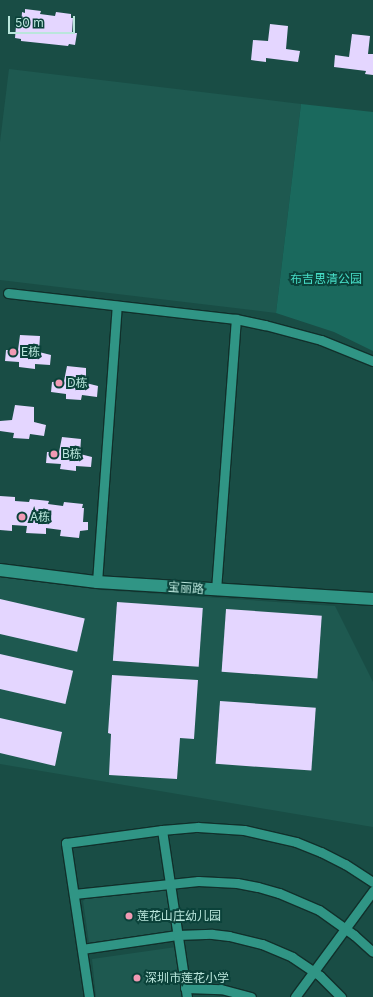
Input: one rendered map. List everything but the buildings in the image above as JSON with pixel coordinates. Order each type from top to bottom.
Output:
[{"type":"street","points":[[8,293],[236,320],[265,325],[308,336],[373,361]]},
{"type":"street","points":[[97,582],[117,306]]},
{"type":"street","points":[[216,590],[236,320]]},
{"type":"street","name":"宝丽路","points":[[0,570],[97,582],[373,599]]},
{"type":"street","points":[[89,997],[66,844],[162,830],[218,827],[270,835],[321,852],[345,864],[373,882]]},
{"type":"street","points":[[162,830],[186,992],[221,989],[251,997]]},
{"type":"street","points":[[74,894],[215,881],[258,887],[299,901],[319,910],[345,928],[373,952]]},
{"type":"street","points":[[295,997],[373,891]]},
{"type":"street","points":[[82,949],[178,935],[212,934],[246,939],[282,952],[314,971],[341,997]]},
{"type":"shaded area","points":[[9,69],[301,104],[276,313],[0,280],[0,142]]},
{"type":"shaded area","points":[[0,577],[101,590],[335,606],[373,682],[373,827],[0,764]]},
{"type":"shaded area","name":"莲花山庄幼儿园","points":[[167,886],[174,931],[89,943],[83,901],[87,898]]},
{"type":"shaded area","name":"深圳市莲花小学","points":[[176,947],[183,997],[96,997],[92,959]]},
{"type":"green space","name":"布吉思清公园","points":[[301,104],[373,112],[373,351],[334,332],[276,313]]},
{"type":"place","name":"E栋","points":[[13,352]]},
{"type":"place","name":"D栋","points":[[59,383]]},
{"type":"place","name":"B栋","points":[[54,454]]},
{"type":"place","name":"A栋","points":[[22,517]]},
{"type":"place","name":"莲花山庄幼儿园","points":[[129,916]]},
{"type":"place","name":"深圳市莲花小学","points":[[137,978]]}]
